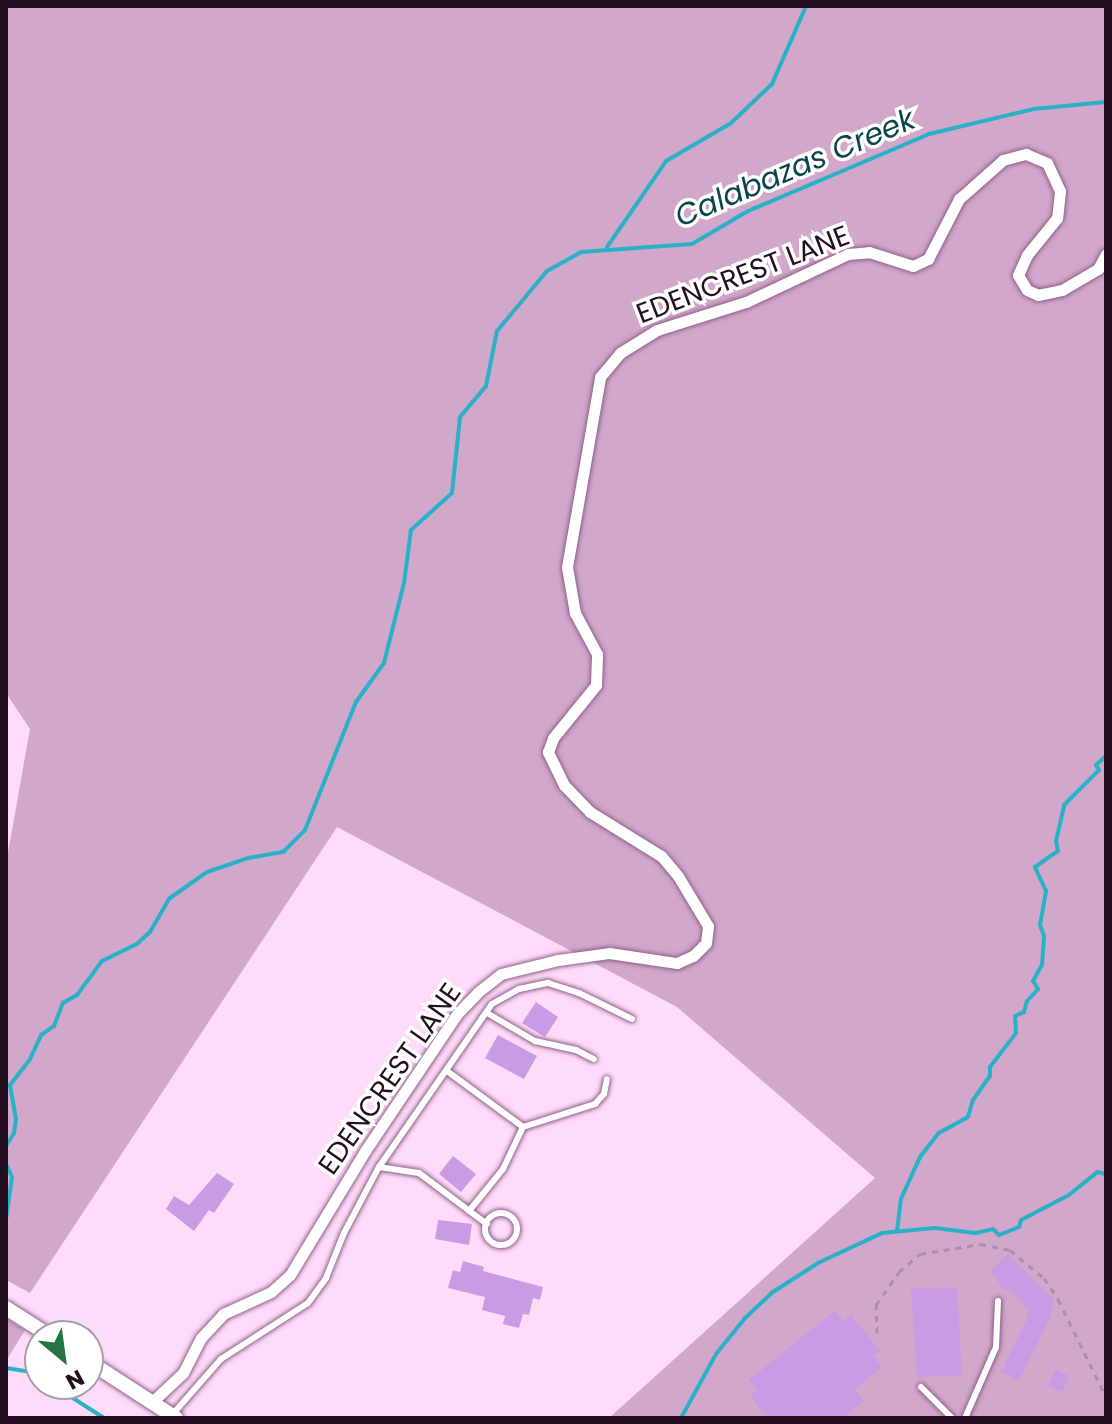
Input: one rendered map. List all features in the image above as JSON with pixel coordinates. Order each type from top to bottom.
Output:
[{"type":"street","name":"EDENCREST LANE","points":[[152,1402],[183,1373],[201,1338],[223,1314],[271,1292],[290,1275],[365,1151],[457,1014],[478,992],[501,974],[558,960],[609,953],[677,963],[693,956],[706,943],[708,926],[678,876],[661,856],[590,812],[564,785],[548,752],[553,738],[596,685],[597,654],[575,613],[567,567],[600,377],[620,353],[657,330],[746,302],[848,254],[869,252],[913,266],[928,259],[959,199],[1003,160],[1026,154],[1047,163],[1060,191],[1057,218],[1027,255],[1018,275],[1027,290],[1038,295],[1062,290],[1098,269],[1106,254]]},
{"type":"street","points":[[6,1308],[25,1320]]},
{"type":"street","points":[[104,1371],[174,1417]]},
{"type":"lane","points":[[174,1417],[221,1359],[308,1303],[326,1278],[344,1233],[379,1167],[492,1004],[519,989],[548,983],[579,993],[632,1019]]},
{"type":"lane","points":[[487,1013],[535,1041],[576,1050],[594,1059]]},
{"type":"lane","points":[[447,1071],[523,1127]]},
{"type":"lane","points":[[469,1211],[503,1169],[523,1127],[595,1104],[604,1094],[607,1079]]},
{"type":"lane","points":[[379,1167],[419,1173],[487,1224],[489,1239],[497,1245],[508,1244],[515,1237],[517,1227],[508,1215],[493,1216],[487,1224]]},
{"type":"lane","points":[[965,1418],[996,1347],[998,1301]]},
{"type":"lane","points":[[921,1387],[952,1418]]},
{"type":"shaded area","points":[[6,6],[1106,6],[1106,1418],[609,1418],[875,1178],[677,1007],[337,827],[30,1293],[6,1280],[6,864],[30,729],[6,693]]},
{"type":"shaded area","points":[[6,1318],[24,1332],[6,1361]]},
{"type":"building","points":[[536,1002],[558,1017],[545,1037],[522,1023]]},
{"type":"building","points":[[498,1035],[537,1056],[524,1079],[485,1058]]},
{"type":"building","points":[[453,1156],[476,1174],[461,1192],[439,1174]]},
{"type":"building","points":[[217,1173],[234,1184],[214,1213],[209,1210],[194,1231],[166,1209],[174,1196],[189,1205]]},
{"type":"building","points":[[438,1220],[472,1224],[469,1245],[435,1239]]},
{"type":"building","points":[[1008,1254],[1054,1300],[1051,1316],[1019,1381],[1001,1372],[1027,1319],[1028,1309],[1012,1292],[1004,1290],[990,1270]]},
{"type":"building","points":[[463,1261],[484,1267],[483,1271],[543,1287],[540,1300],[533,1298],[529,1315],[523,1314],[519,1328],[503,1324],[505,1316],[482,1310],[485,1297],[448,1288],[453,1270],[460,1272]]},
{"type":"building","points":[[957,1287],[962,1375],[917,1377],[911,1289]]},
{"type":"building","points":[[835,1311],[843,1321],[851,1315],[880,1351],[873,1356],[882,1367],[854,1389],[864,1401],[842,1418],[768,1418],[750,1396],[757,1390],[749,1380]]},
{"type":"building","points":[[1056,1370],[1069,1376],[1062,1392],[1048,1385]]},
{"type":"waterway","points":[[607,247],[666,161],[731,123],[772,84],[806,6]]},
{"type":"waterway","name":"Calabazas Creek","points":[[6,1146],[14,1133],[16,1119],[10,1085],[30,1059],[41,1035],[54,1026],[63,1003],[77,995],[102,961],[137,944],[150,932],[170,898],[207,872],[248,858],[283,852],[305,830],[356,702],[384,663],[404,583],[411,530],[452,493],[460,417],[486,386],[497,331],[547,271],[581,252],[692,244],[748,211],[929,134],[1034,109],[1106,102]]},
{"type":"waterway","points":[[897,1231],[901,1199],[920,1157],[939,1133],[968,1117],[973,1100],[990,1076],[990,1067],[1016,1033],[1015,1016],[1024,1012],[1027,1001],[1038,989],[1033,981],[1042,965],[1044,936],[1040,925],[1046,891],[1035,867],[1058,851],[1056,841],[1064,805],[1099,770],[1096,765],[1106,756]]},
{"type":"waterway","name":"Calabazas Creek","points":[[6,1164],[12,1177],[6,1219]]},
{"type":"waterway","points":[[681,1418],[716,1354],[745,1318],[773,1292],[818,1263],[882,1233],[935,1228],[976,1233],[993,1229],[999,1235],[1019,1227],[1021,1220],[1069,1195],[1097,1172],[1106,1174]]},
{"type":"waterway","points":[[6,1368],[24,1371]]},
{"type":"waterway","points":[[76,1400],[104,1418]]}]
